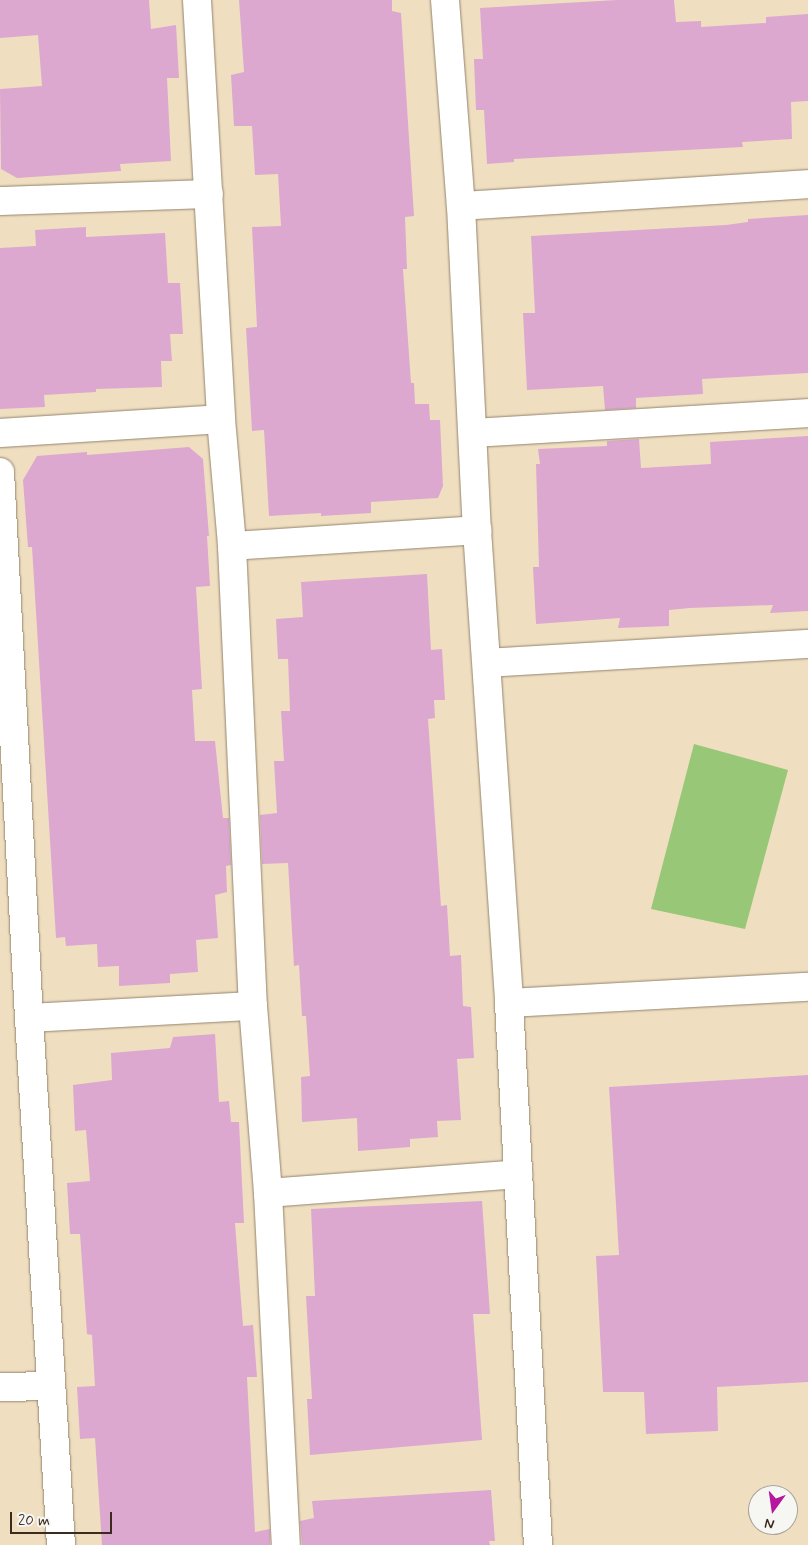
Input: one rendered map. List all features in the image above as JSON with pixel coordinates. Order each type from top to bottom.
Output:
[{"type":"street","points":[[197,0],[221,419],[232,546],[253,1006],[268,1193],[286,1545]]},
{"type":"street","points":[[445,0],[462,206],[477,530],[510,1003],[538,1545]]},
{"type":"street","points":[[462,206],[808,184]]},
{"type":"street","points":[[0,201],[209,194]]},
{"type":"street","points":[[474,433],[808,413]]},
{"type":"street","points":[[0,433],[221,419]]},
{"type":"street","points":[[0,472],[11,897],[29,1018],[61,1545]]},
{"type":"street","points":[[232,546],[477,530]]},
{"type":"street","points":[[487,663],[808,644]]},
{"type":"street","points":[[510,1003],[808,987]]},
{"type":"street","points":[[29,1018],[253,1006]]},
{"type":"street","points":[[268,1193],[518,1174]]},
{"type":"street","points":[[0,1387],[50,1386]]},
{"type":"green space","points":[[694,744],[788,770],[745,929],[651,909]]},
{"type":"building","points":[[0,0],[149,0],[151,29],[176,25],[179,78],[167,78],[171,161],[120,164],[121,171],[17,178],[1,169],[0,89],[42,86],[38,35],[0,38]]},
{"type":"building","points":[[239,0],[392,0],[392,11],[401,13],[414,216],[405,217],[407,269],[403,269],[411,383],[414,383],[415,404],[429,404],[430,420],[440,420],[443,486],[438,498],[371,502],[371,513],[321,516],[321,513],[269,516],[264,430],[252,431],[246,328],[257,327],[252,227],[281,226],[278,174],[255,175],[252,126],[234,126],[231,75],[244,72]]},
{"type":"building","points":[[617,0],[674,0],[676,22],[701,21],[701,27],[766,23],[766,17],[808,14],[808,101],[791,102],[792,139],[742,142],[743,147],[514,159],[514,162],[487,164],[484,110],[476,110],[474,59],[483,59],[480,8]]},
{"type":"building","points":[[808,215],[808,373],[702,379],[703,394],[636,398],[636,408],[605,410],[603,386],[527,390],[523,313],[535,313],[531,236],[726,225],[748,222],[748,219]]},
{"type":"building","points":[[86,227],[86,237],[165,233],[168,283],[180,283],[183,334],[170,334],[172,361],[161,361],[162,387],[96,389],[96,392],[44,395],[45,407],[0,409],[0,248],[36,246],[35,230]]},
{"type":"building","points":[[808,436],[808,611],[770,613],[773,605],[690,608],[669,610],[669,626],[618,628],[620,618],[536,624],[533,567],[539,567],[536,464],[540,464],[538,449],[607,446],[607,441],[639,439],[641,468],[711,464],[710,442]]},
{"type":"building","points":[[189,447],[203,459],[209,536],[207,536],[210,586],[196,587],[202,689],[192,690],[195,741],[215,741],[223,818],[229,818],[231,865],[226,866],[227,892],[215,895],[218,938],[196,940],[198,972],[170,974],[170,983],[119,986],[119,966],[98,967],[97,944],[66,946],[65,937],[56,938],[32,547],[28,547],[23,480],[37,456],[87,452],[87,455]]},
{"type":"building","points":[[427,574],[431,650],[442,649],[445,700],[434,700],[435,718],[428,719],[441,906],[447,905],[450,956],[461,955],[463,1006],[471,1007],[474,1058],[457,1059],[461,1120],[437,1121],[438,1137],[410,1139],[410,1147],[358,1151],[357,1118],[302,1122],[301,1077],[310,1076],[306,1016],[302,1016],[299,965],[294,966],[288,863],[262,864],[260,815],[277,813],[274,761],[284,761],[281,711],[290,711],[288,659],[278,659],[276,619],[303,617],[301,582]]},
{"type":"building","points":[[215,1034],[219,1102],[229,1101],[231,1122],[239,1122],[244,1223],[235,1223],[243,1326],[253,1325],[257,1377],[247,1377],[255,1532],[270,1529],[270,1545],[102,1545],[95,1438],[80,1439],[77,1387],[95,1386],[92,1335],[87,1334],[80,1234],[70,1234],[67,1183],[90,1181],[86,1130],[75,1131],[73,1085],[112,1080],[111,1053],[170,1048],[173,1037]]},
{"type":"building","points":[[808,1075],[808,1382],[717,1387],[718,1431],[646,1434],[644,1392],[603,1392],[596,1256],[619,1255],[609,1087]]},
{"type":"building","points":[[482,1201],[490,1314],[473,1314],[482,1440],[310,1455],[307,1399],[312,1399],[306,1296],[315,1296],[311,1209]]},
{"type":"building","points":[[491,1490],[495,1541],[489,1541],[490,1545],[302,1545],[300,1521],[314,1518],[312,1501]]}]
